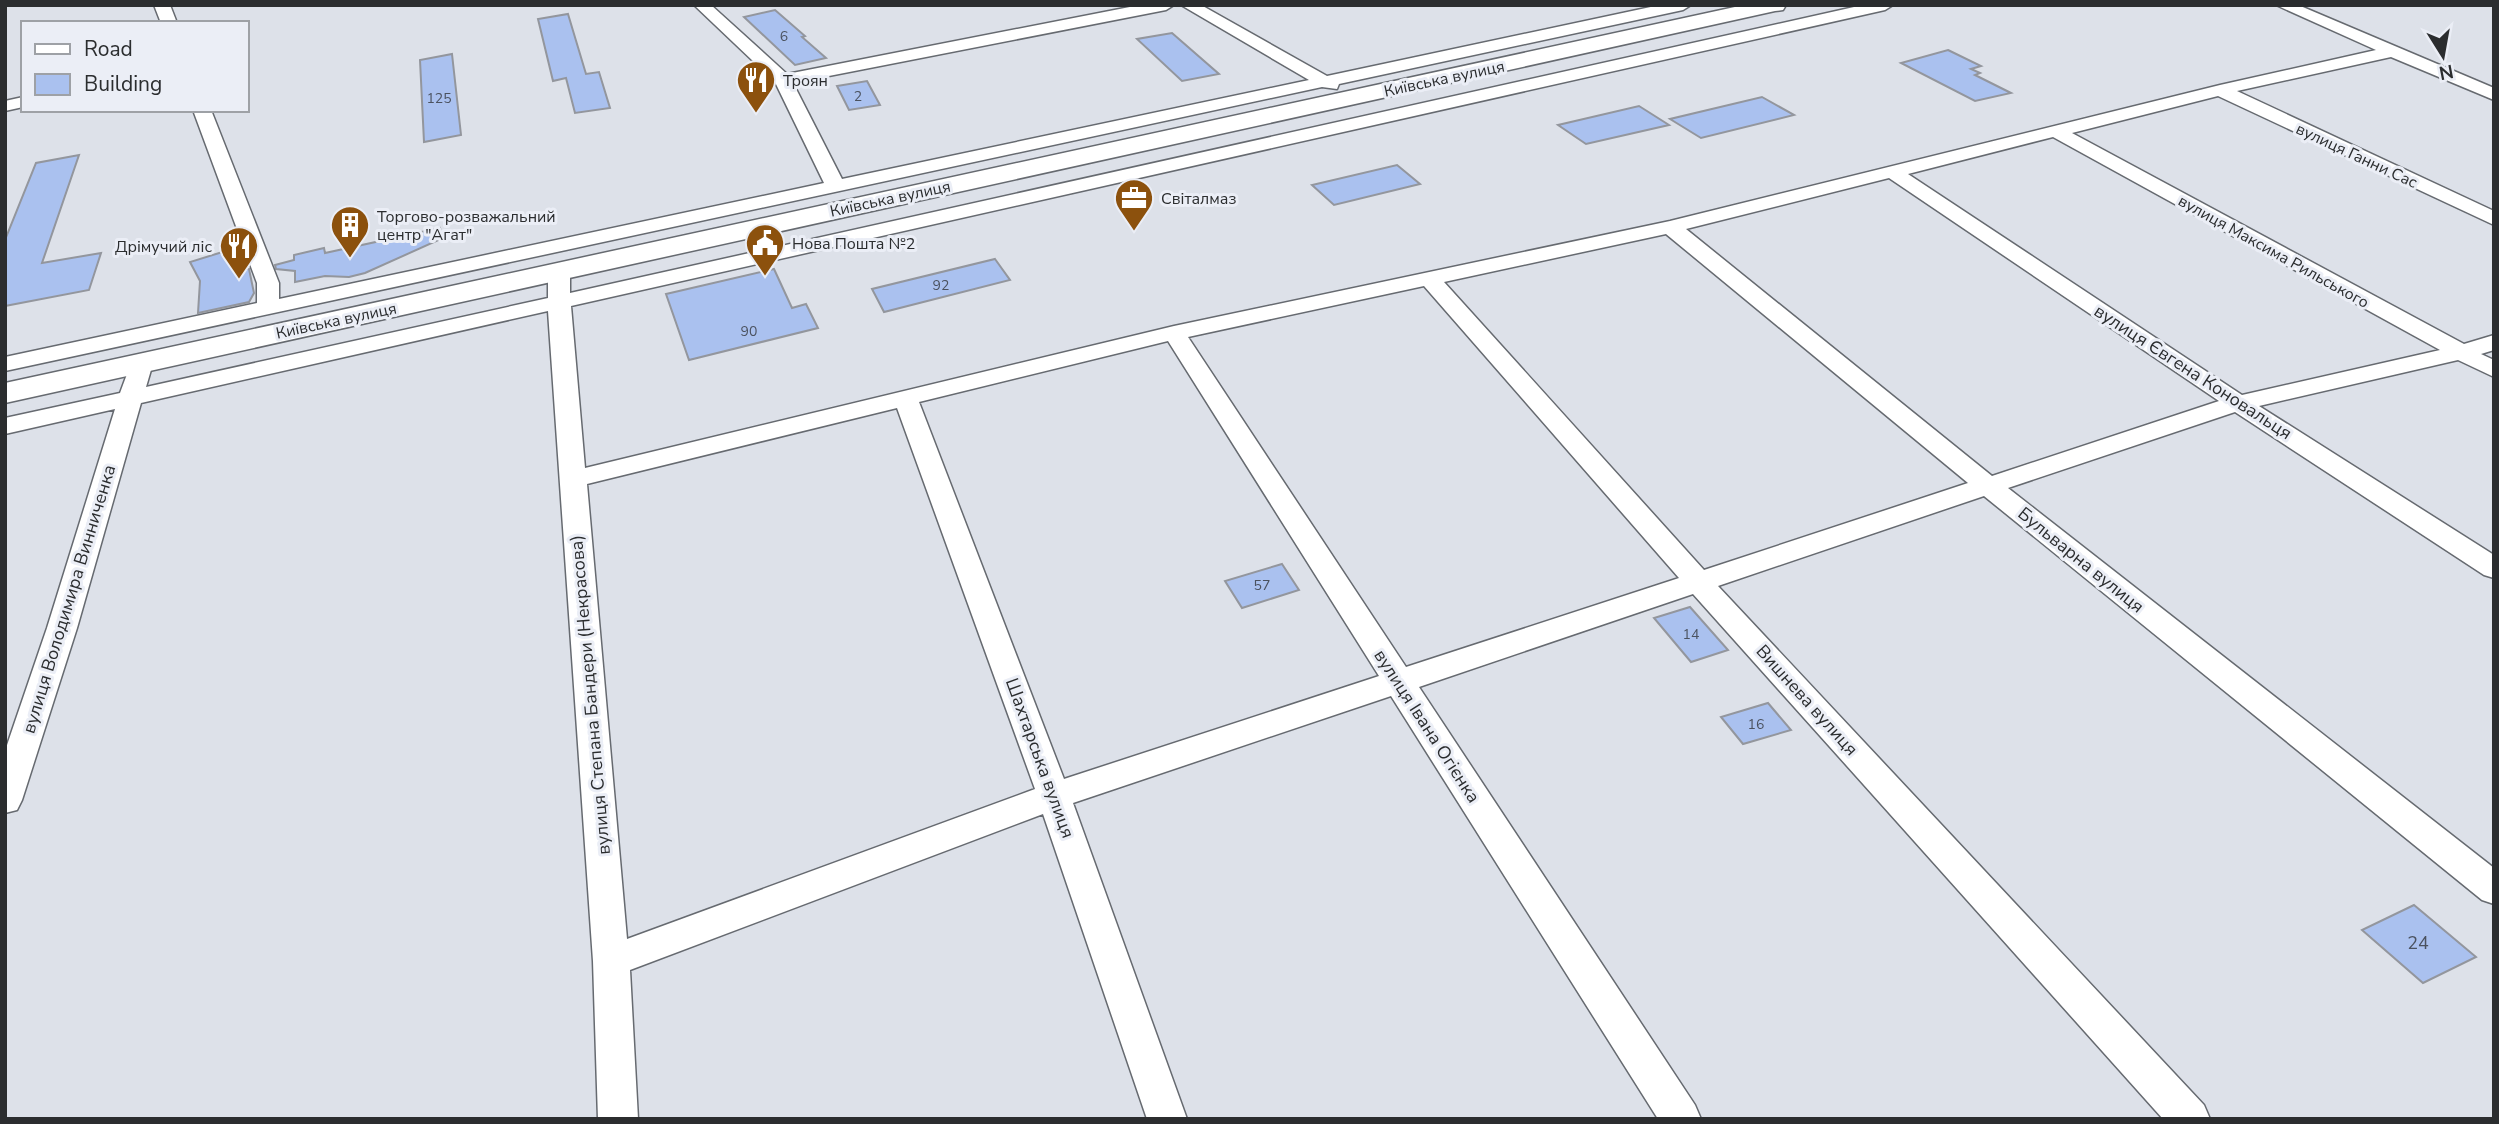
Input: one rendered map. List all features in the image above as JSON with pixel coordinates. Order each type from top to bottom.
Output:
[{"type":"main road","name":"Київська вулиця","points":[[5,393],[1775,5]]},
{"type":"street","points":[[162,5],[169,21]]},
{"type":"street","points":[[702,5],[783,80],[836,187]]},
{"type":"street","points":[[783,80],[1166,5]]},
{"type":"street","points":[[1189,5],[1355,98]]},
{"type":"street","points":[[5,364],[1682,5]]},
{"type":"street","points":[[5,426],[1885,5]]},
{"type":"street","points":[[2284,5],[2494,95]]},
{"type":"street","points":[[573,478],[906,400],[1174,333],[1670,227],[2220,90],[2392,52]]},
{"type":"street","name":"вулиця Ганни Сас","points":[[2220,90],[2494,219]]},
{"type":"street","points":[[203,112],[268,283],[268,308]]},
{"type":"street","name":"вулиця Максима Рильського","points":[[2055,131],[2494,370]]},
{"type":"street","name":"вулиця Євгена Коновальця","points":[[1894,173],[2238,403],[2494,568]]},
{"type":"street","name":"Бульварна вулиця","points":[[1670,227],[1988,486],[2494,889]]},
{"type":"street","name":"вулиця Степана Бандери (Некрасова)","points":[[559,271],[559,302],[611,961],[618,1119]]},
{"type":"street","name":"Вишнева вулиця","points":[[1428,277],[1699,583],[2190,1119]]},
{"type":"street","name":"вулиця Івана Огієнка","points":[[1174,333],[1681,1119]]},
{"type":"street","points":[[611,961],[1055,796],[1399,684],[2238,403],[2462,352],[2494,342]]},
{"type":"street","name":"вулиця Володимира Винниченка","points":[[5,800],[62,628],[141,363]]},
{"type":"street","name":"Шахтарська вулиця","points":[[906,400],[1055,796],[1167,1119]]},
{"type":"building","points":[[775,10],[826,58],[795,65],[744,17]]},
{"type":"building","points":[[568,14],[586,74],[599,72],[610,108],[575,113],[566,78],[553,81],[538,19]]},
{"type":"building","points":[[1172,33],[1219,74],[1182,81],[1137,39]]},
{"type":"building","points":[[1948,50],[1981,66],[1971,69],[1980,73],[1975,75],[2011,93],[1975,101],[1901,63]]},
{"type":"building","points":[[452,54],[461,135],[424,142],[420,60]]},
{"type":"building","points":[[867,81],[880,105],[849,110],[837,86]]},
{"type":"building","points":[[1762,97],[1794,115],[1701,138],[1670,119]]},
{"type":"building","points":[[1639,106],[1669,125],[1586,144],[1558,125]]},
{"type":"building","points":[[79,155],[42,263],[101,253],[89,290],[5,306],[5,240],[36,163]]},
{"type":"building","points":[[1397,165],[1420,184],[1334,205],[1312,185]]},
{"type":"building","name":"Торгово-розважальний центр \"Агат\"","points":[[440,228],[443,238],[365,273],[349,277],[325,276],[295,282],[295,271],[276,269],[275,265],[294,260],[294,255],[324,248],[325,253]]},
{"type":"building","name":"Дрімучий ліс","points":[[229,250],[241,268],[249,269],[254,293],[249,302],[198,313],[200,281],[190,262]]},
{"type":"building","points":[[995,259],[1010,280],[884,312],[872,289]]},
{"type":"building","points":[[774,269],[792,308],[806,304],[818,328],[689,360],[666,294]]},
{"type":"building","points":[[1282,564],[1299,590],[1242,608],[1225,581]]},
{"type":"building","points":[[1690,607],[1728,650],[1691,662],[1654,618]]},
{"type":"building","points":[[1768,703],[1791,730],[1743,744],[1721,717]]},
{"type":"building","points":[[2414,905],[2476,957],[2423,983],[2362,930]]},
{"type":"place","name":"Троян","points":[[756,114]]},
{"type":"place","name":"Світалмаз","points":[[1134,232]]},
{"type":"place","name":"Торгово-розважальний центр \"Агат\"","points":[[350,259]]},
{"type":"place","name":"Нова Пошта №2","points":[[765,277]]},
{"type":"place","name":"Дрімучий ліс","points":[[239,280]]}]
